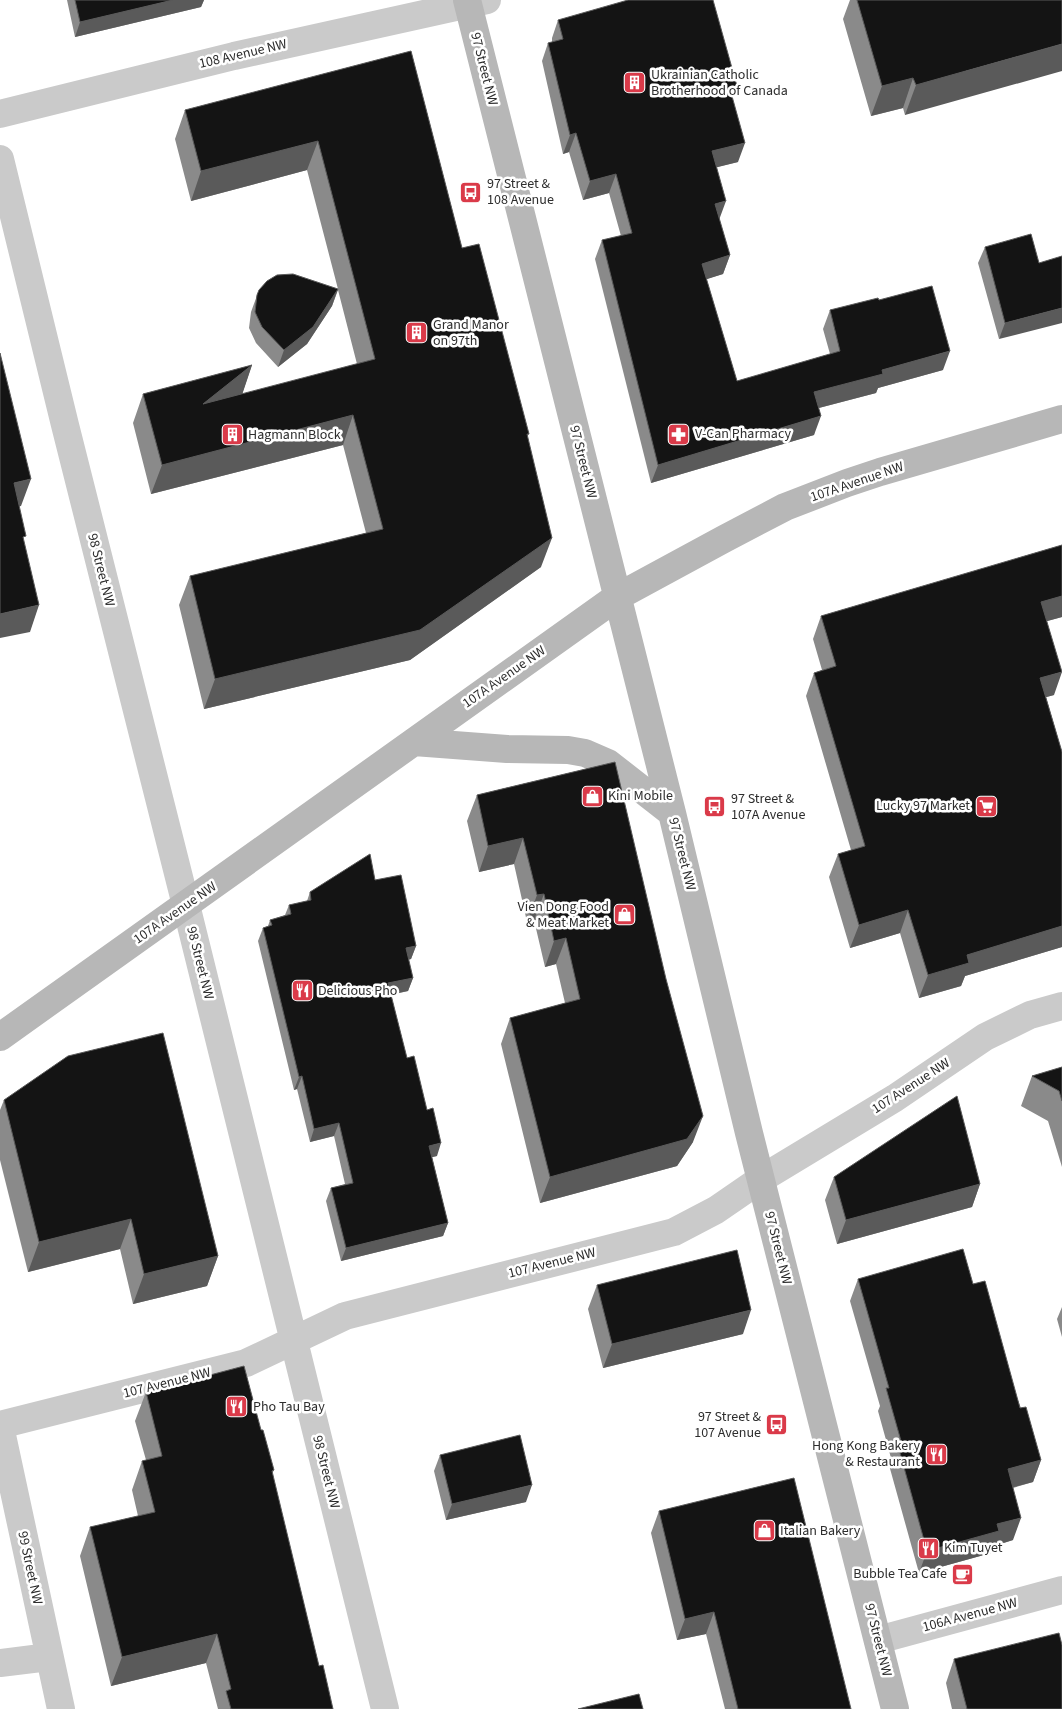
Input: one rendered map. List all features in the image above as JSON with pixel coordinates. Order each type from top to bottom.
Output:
[{"type":"main road","name":"97 Street NW","points":[[474,2],[617,597],[895,1709]]},
{"type":"main road","name":"107A Avenue NW","points":[[0,1037],[617,597],[785,507],[880,472],[1062,420]]},
{"type":"main road","points":[[414,742],[508,749],[568,750],[585,753],[608,764],[672,813]]},
{"type":"street","name":"108 Avenue NW","points":[[0,114],[225,58],[474,2]]},
{"type":"street","name":"98 Street NW","points":[[0,159],[385,1709]]},
{"type":"street","name":"107 Avenue NW","points":[[0,1426],[246,1364],[345,1316],[674,1232],[716,1210],[761,1179],[895,1098],[985,1037],[1030,1015],[1062,1006]]},
{"type":"street","name":"99 Street NW","points":[[0,1426],[61,1709]]},
{"type":"street","name":"106A Avenue NW","points":[[878,1640],[1062,1590]]},
{"type":"street","points":[[0,1663],[49,1657]]},
{"type":"building","points":[[75,0],[173,0],[80,22]]},
{"type":"building","points":[[628,0],[713,0],[737,86],[730,89],[745,143],[712,151],[726,201],[715,204],[730,255],[702,264],[737,381],[840,351],[830,310],[932,286],[950,351],[882,370],[883,374],[814,392],[821,416],[658,465],[602,240],[632,233],[616,174],[590,181],[576,133],[570,135],[548,43],[563,39],[558,20]]},
{"type":"building","points":[[857,0],[1062,0],[1062,44],[916,85],[913,78],[882,86]]},
{"type":"building","points":[[411,51],[462,248],[479,244],[529,434],[527,434],[552,538],[420,630],[215,679],[190,576],[383,529],[353,415],[162,465],[143,394],[252,365],[203,404],[375,359],[318,141],[201,171],[185,110]]},
{"type":"building","points":[[1031,234],[1039,263],[1062,256],[1062,308],[1005,323],[985,247]]},
{"type":"building","points":[[293,274],[338,289],[313,327],[284,350],[262,327],[255,312],[257,295],[267,281],[277,275]]},
{"type":"building","points":[[0,353],[31,479],[14,483],[26,536],[23,537],[39,605],[0,614]]},
{"type":"building","points":[[1062,545],[1062,596],[1041,602],[1062,672],[1040,678],[1062,752],[1062,926],[967,955],[969,963],[928,975],[908,910],[859,925],[838,854],[865,846],[814,673],[836,666],[821,616]]},
{"type":"building","points":[[615,762],[666,979],[703,1116],[687,1139],[550,1177],[510,1018],[580,999],[566,938],[554,941],[544,894],[537,895],[523,838],[488,846],[477,795]]},
{"type":"building","points":[[370,854],[375,880],[401,875],[416,946],[406,948],[413,978],[388,983],[407,1058],[414,1056],[427,1110],[433,1108],[441,1143],[429,1146],[448,1223],[346,1248],[331,1188],[353,1183],[339,1123],[314,1129],[302,1076],[299,1077],[263,928],[272,925],[270,920],[291,914],[289,905],[311,900],[310,892]]},
{"type":"building","points":[[163,1033],[218,1256],[144,1274],[131,1219],[39,1242],[4,1100],[68,1056]]},
{"type":"building","points":[[1062,1067],[1062,1101],[1059,1091],[1032,1076]]},
{"type":"building","points":[[957,1096],[980,1184],[846,1220],[834,1177]]},
{"type":"building","points":[[963,1249],[973,1284],[985,1281],[1020,1408],[1026,1407],[1041,1460],[1008,1469],[1021,1518],[997,1524],[999,1531],[927,1551],[897,1442],[901,1441],[886,1388],[889,1388],[858,1279]]},
{"type":"building","points":[[737,1250],[751,1310],[612,1344],[597,1285]]},
{"type":"building","points":[[244,1366],[274,1470],[272,1471],[319,1666],[323,1665],[333,1709],[231,1709],[226,1691],[231,1689],[217,1634],[122,1657],[90,1527],[155,1512],[142,1461],[162,1456],[146,1392]]},
{"type":"building","points":[[520,1435],[532,1485],[452,1504],[440,1455]]},
{"type":"building","points":[[794,1478],[851,1709],[738,1709],[714,1612],[685,1619],[659,1511]]},
{"type":"building","points":[[1059,1633],[1062,1645],[1062,1709],[967,1709],[954,1659]]},
{"type":"building","points":[[639,1694],[643,1709],[578,1709]]},
{"type":"place","name":"Ukrainian Catholic Brotherhood of Canada","points":[[635,83]]},
{"type":"place","name":"97 Street & 108 Avenue","points":[[471,192]]},
{"type":"place","name":"Grand Manor on 97th","points":[[417,333]]},
{"type":"place","name":"V-Can Pharmacy","points":[[679,434]]},
{"type":"place","name":"Hagmann Block","points":[[232,435]]},
{"type":"place","name":"Kini Mobile","points":[[592,796]]},
{"type":"place","name":"Lucky 97 Market","points":[[986,806]]},
{"type":"place","name":"97 Street & 107A Avenue","points":[[715,807]]},
{"type":"place","name":"Vien Dong Food & Meat Market","points":[[625,915]]},
{"type":"place","name":"Delicious Pho","points":[[302,991]]},
{"type":"place","name":"Pho Tau Bay","points":[[237,1407]]},
{"type":"place","name":"97 Street & 107 Avenue","points":[[777,1425]]},
{"type":"place","name":"Hong Kong Bakery & Restaurant","points":[[936,1454]]},
{"type":"place","name":"Italian Bakery","points":[[764,1531]]},
{"type":"place","name":"Kim Tuyet","points":[[928,1548]]},
{"type":"place","name":"Bubble Tea Cafe","points":[[963,1574]]}]
